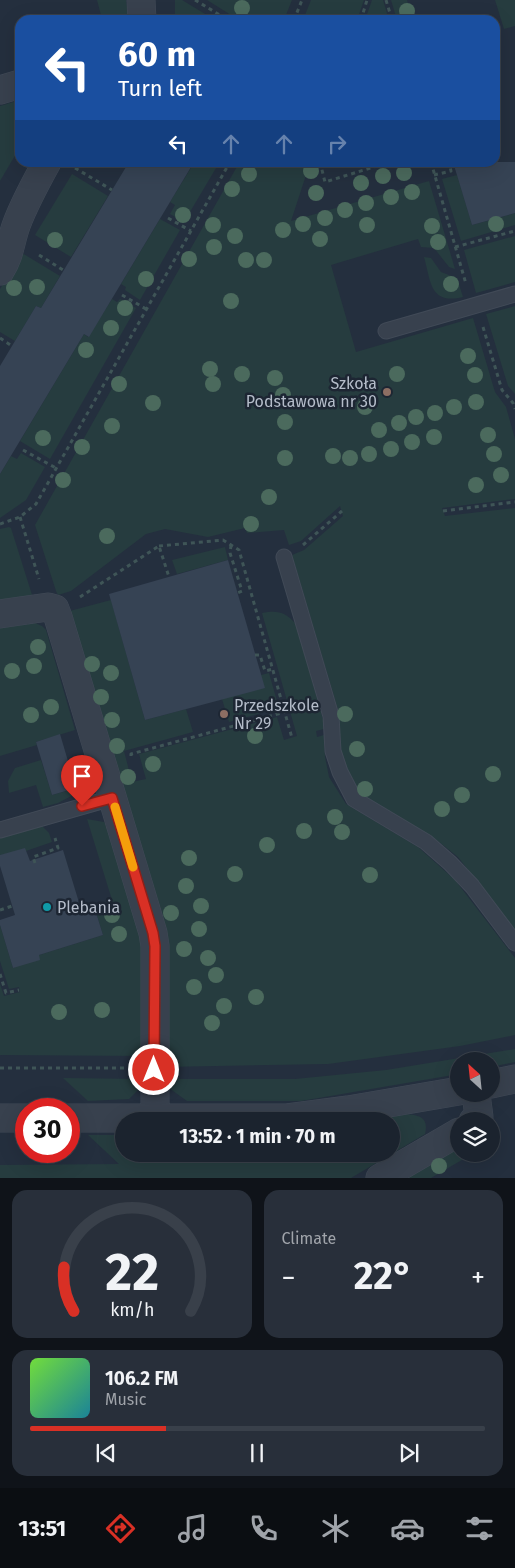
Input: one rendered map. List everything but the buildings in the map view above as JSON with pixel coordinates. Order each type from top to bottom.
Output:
[{"type":"street","points":[[141,0],[142,15]]},
{"type":"street","points":[[0,90],[15,86]]},
{"type":"street","points":[[0,271],[9,256],[23,206],[44,167]]},
{"type":"street","points":[[0,614],[60,605]]},
{"type":"street","points":[[60,605],[55,610],[149,920],[155,946],[155,1112]]},
{"type":"street","points":[[500,1082],[515,1079]]},
{"type":"street","points":[[338,1112],[450,1093]]},
{"type":"street","points":[[0,1118],[15,1118]]},
{"type":"street","points":[[80,1118],[115,1119]]},
{"type":"street","points":[[380,1178],[450,1137]]},
{"type":"lane","points":[[386,331],[515,294]]},
{"type":"lane","points":[[284,557],[330,716],[333,751],[340,772],[354,798],[426,842],[450,863],[472,886],[515,943]]},
{"type":"lane","points":[[0,830],[112,798]]},
{"type":"path","points":[[195,0],[220,15]]},
{"type":"path","points":[[296,15],[302,0]]},
{"type":"path","points":[[362,15],[367,0]]},
{"type":"path","points":[[386,0],[390,15]]},
{"type":"path","points":[[73,167],[112,190]]},
{"type":"path","points":[[0,524],[20,518],[36,504],[227,167]]},
{"type":"path","points":[[321,167],[325,182],[374,167]]},
{"type":"path","points":[[432,167],[464,278]]},
{"type":"path","points":[[434,175],[451,170],[450,167]]},
{"type":"path","points":[[168,218],[191,231]]},
{"type":"path","points":[[455,247],[515,231]]},
{"type":"path","points":[[54,264],[63,270]]},
{"type":"path","points":[[122,295],[146,309]]},
{"type":"path","points":[[476,305],[502,390],[514,403],[515,409]]},
{"type":"path","points":[[0,338],[12,346]]},
{"type":"path","points":[[23,450],[56,468]]},
{"type":"path","points":[[443,511],[515,502]]},
{"type":"path","points":[[284,557],[302,545],[342,511]]},
{"type":"path","points":[[20,518],[60,605],[159,546],[223,540],[239,550],[292,738]]},
{"type":"path","points":[[231,545],[230,553],[242,591],[237,593]]},
{"type":"path","points":[[159,546],[168,577]]},
{"type":"path","points":[[255,655],[260,654],[265,671],[273,669]]},
{"type":"path","points":[[133,763],[131,754],[284,712]]},
{"type":"path","points":[[35,863],[33,857],[58,848],[52,831]]},
{"type":"path","points":[[0,910],[12,906]]},
{"type":"path","points":[[0,974],[6,993],[20,990]]},
{"type":"path","points":[[0,1068],[135,1068]]},
{"type":"green space","points":[[97,0],[126,0],[128,15],[101,15]]},
{"type":"green space","points":[[175,0],[182,0],[207,15],[175,15]]},
{"type":"green space","points":[[207,0],[292,0],[286,15],[231,15]]},
{"type":"green space","points":[[311,0],[364,0],[359,15],[305,15]]},
{"type":"green space","points":[[372,0],[383,0],[388,15],[367,15]]},
{"type":"green space","points":[[391,0],[407,0],[412,15],[396,15]]},
{"type":"green space","points":[[495,0],[515,0],[515,26],[504,29]]},
{"type":"green space","points":[[15,102],[15,156],[0,181],[0,106]]},
{"type":"green space","points":[[192,167],[217,167],[184,222],[170,214],[175,205],[170,202]]},
{"type":"green space","name":"Szkoła Podstawowa nr 30","points":[[237,167],[309,167],[291,221],[429,181],[455,269],[449,267],[434,248],[421,247],[418,239],[331,265],[356,352],[473,318],[495,392],[506,407],[515,439],[515,499],[442,508],[445,516],[515,508],[515,930],[458,857],[439,842],[365,800],[355,791],[342,761],[338,710],[292,555],[304,550],[343,516],[340,506],[301,541],[289,545],[284,530],[247,533],[245,528],[208,537],[165,529],[146,534],[71,591],[58,595],[35,525]]},
{"type":"green space","points":[[72,174],[108,196],[71,257],[35,235]]},
{"type":"green space","points":[[457,175],[472,225],[515,213],[515,225],[461,241],[442,179]]},
{"type":"green space","points":[[160,219],[180,230],[140,300],[125,290],[126,287],[121,284]]},
{"type":"green space","points":[[515,236],[515,282],[476,293],[464,250]]},
{"type":"green space","points":[[22,253],[60,276],[41,308],[36,306],[15,341],[0,332],[0,289]]},
{"type":"green space","points":[[424,257],[431,258],[441,272],[457,278],[463,297],[452,299],[444,298],[438,294],[431,283]]},
{"type":"green space","points":[[112,299],[117,302],[120,299],[136,308],[50,459],[20,441],[84,334],[88,337]]},
{"type":"green space","points":[[515,306],[515,394],[508,386],[486,314]]},
{"type":"green space","points":[[21,453],[45,467],[26,500],[0,518],[0,474],[11,456],[17,459]]},
{"type":"green space","points":[[11,528],[33,598],[0,603],[0,529]]},
{"type":"green space","points":[[225,547],[228,560],[177,574],[172,560]]},
{"type":"green space","points":[[111,600],[145,720],[186,709],[193,732],[124,751],[132,782],[146,779],[139,754],[277,717],[284,740],[297,736],[262,613],[281,613],[296,624],[324,723],[324,729],[316,731],[317,737],[324,735],[325,757],[329,777],[346,804],[418,847],[455,880],[515,958],[515,1035],[460,1046],[328,1064],[163,1067],[164,968],[66,612]]},
{"type":"green space","points":[[35,623],[46,630],[75,730],[36,742],[37,745],[0,756],[0,628]]},
{"type":"green space","points":[[269,673],[279,708],[229,722],[222,699],[261,675]]},
{"type":"green space","points":[[41,760],[52,795],[76,788],[77,793],[58,803],[43,807],[36,785],[9,793],[8,781],[15,768]]},
{"type":"green space","points":[[87,819],[104,822],[109,828],[141,928],[144,1056],[0,1055],[0,984],[4,996],[20,992],[19,987],[9,989],[0,961],[0,925],[13,968],[39,955],[103,935],[94,906],[112,900]]},
{"type":"green space","points":[[40,824],[49,833],[52,842],[26,851],[0,855],[0,835]]},
{"type":"green space","points":[[515,1049],[515,1062],[500,1065],[500,1052],[497,1052]]},
{"type":"green space","points":[[450,1060],[450,1076],[301,1101],[187,1101],[169,1088],[164,1079],[295,1079],[386,1070]]},
{"type":"green space","points":[[63,1078],[142,1079],[139,1089],[129,1099],[88,1101]]},
{"type":"green space","points":[[400,1115],[415,1115],[422,1118],[426,1124],[426,1129],[425,1134],[400,1149]]},
{"type":"green space","points":[[88,1135],[115,1135],[115,1160]]},
{"type":"green space","points":[[450,1152],[450,1162],[458,1162],[431,1178],[407,1178]]},
{"type":"green space","points":[[117,1162],[378,1162],[351,1178],[0,1178],[0,1165],[119,1164]]},
{"type":"slow traffic","points":[[115,807],[133,867]]},
{"type":"place","name":"Szkoła Podstawowa nr 30","points":[[387,392]]},
{"type":"place","name":"Przedszkole Nr 29","points":[[224,714]]},
{"type":"place","name":"Plebania","points":[[47,907]]},
{"type":"route","points":[[82,806],[112,798],[153,933],[155,946],[154,1070]]}]
